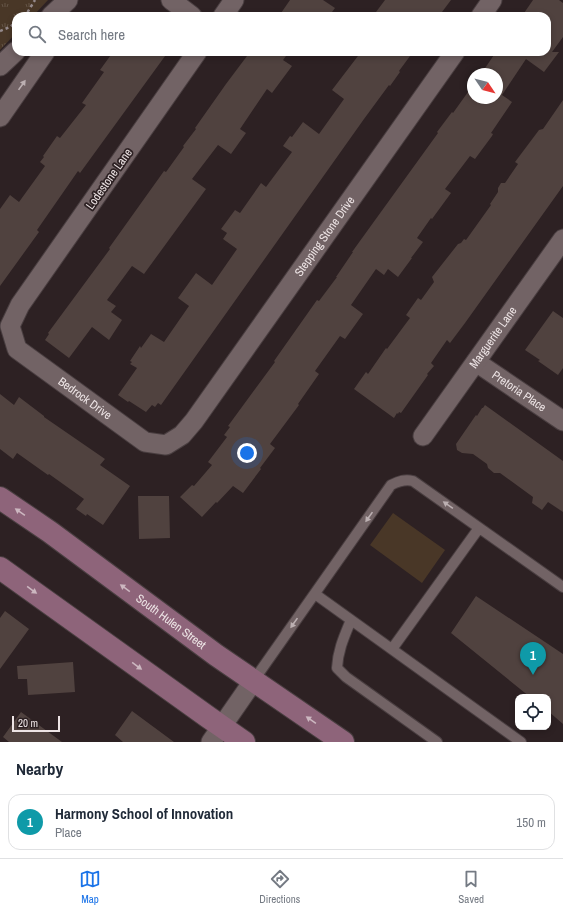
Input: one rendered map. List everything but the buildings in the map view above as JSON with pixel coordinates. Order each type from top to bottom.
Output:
[{"type":"main road","name":"South Hulen Street","points":[[0,498],[50,532],[216,655],[343,742]]},
{"type":"main road","points":[[0,568],[216,734],[244,742]]},
{"type":"street","points":[[55,12],[68,0]]},
{"type":"street","points":[[73,12],[81,0]]},
{"type":"street","points":[[171,0],[187,12]]},
{"type":"street","points":[[226,12],[234,0]]},
{"type":"street","points":[[483,12],[492,0]]},
{"type":"street","points":[[0,66],[12,55]]},
{"type":"street","points":[[0,117],[5,97],[41,56]]},
{"type":"street","name":"Lodestone Lane","points":[[20,305],[194,56]]},
{"type":"street","name":"Stepping Stone Drive","points":[[194,421],[452,56]]},
{"type":"street","name":"Marguerite Lane","points":[[423,436],[563,239]]},
{"type":"street","name":"Bedrock Drive","points":[[20,305],[10,326],[17,349],[145,442],[166,444],[182,435],[194,421]]},
{"type":"street","name":"Pretoria Place","points":[[476,362],[563,421]]},
{"type":"street","points":[[216,734],[254,680]]},
{"type":"lane","points":[[254,680],[391,485],[400,481],[413,481],[563,587]]},
{"type":"lane","points":[[392,649],[479,528]]},
{"type":"lane","points":[[315,594],[521,742]]},
{"type":"lane","points":[[351,620],[337,657],[337,668],[346,678],[437,742]]},
{"type":"path","points":[[28,12],[35,0]]},
{"type":"path","points":[[0,31],[12,25]]},
{"type":"green space","points":[[0,0],[48,0],[37,12],[12,12],[12,37],[0,50]]},
{"type":"green space","points":[[393,513],[445,550],[422,583],[370,545]]},
{"type":"place","name":"Harmony School of Innovation","points":[[533,675]]}]
